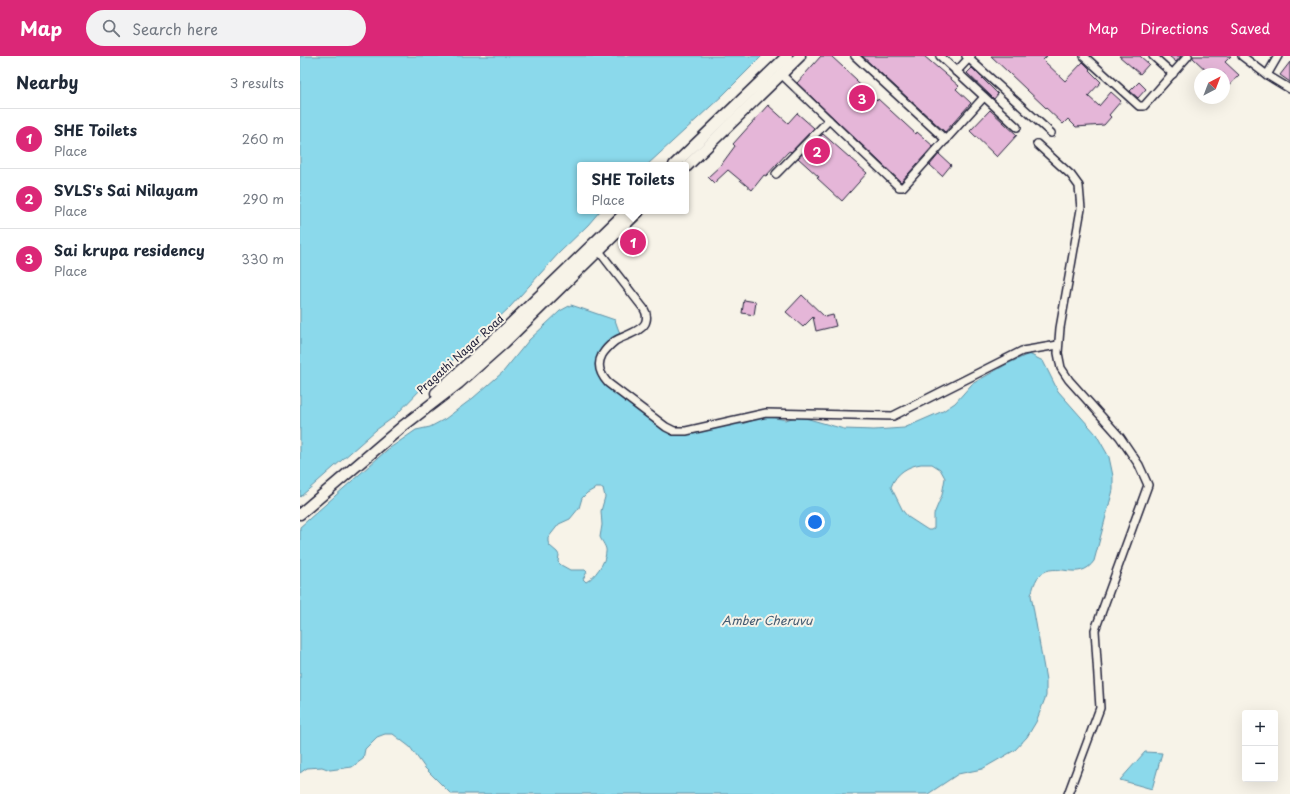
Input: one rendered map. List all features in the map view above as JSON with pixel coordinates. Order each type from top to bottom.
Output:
[{"type":"main road","points":[[677,162],[787,56]]},
{"type":"main road","points":[[689,164],[800,56]]},
{"type":"main road","name":"Pragathi Nagar Road","points":[[300,506],[396,425],[439,391],[624,214]]},
{"type":"main road","name":"Pragathi Nagar Road","points":[[300,514],[403,426],[452,388],[504,343],[636,214]]},
{"type":"street","points":[[855,56],[946,140]]},
{"type":"street","points":[[940,56],[1017,126]]},
{"type":"street","points":[[1084,56],[1141,107],[1188,56]]},
{"type":"street","points":[[1153,56],[1172,74]]},
{"type":"street","points":[[1242,56],[1290,89]]},
{"type":"street","points":[[1267,74],[1278,56]]},
{"type":"street","points":[[956,72],[969,57],[1051,133]]},
{"type":"street","points":[[782,75],[899,187],[903,187],[984,97]]},
{"type":"street","points":[[776,174],[829,120]]},
{"type":"street","points":[[1037,144],[1071,175],[1079,186],[1080,194],[1081,209],[1058,345],[1061,368],[1069,380],[1120,436],[1139,465],[1148,485],[1096,630],[1100,708],[1068,794]]},
{"type":"street","points":[[599,251],[644,308],[646,314],[646,322],[643,327],[615,341],[604,352],[599,360],[599,368],[602,376],[608,384],[666,427],[674,431],[686,432],[766,414],[893,416],[1022,351],[1058,345]]},
{"type":"water","points":[[300,56],[762,56],[723,95],[650,162],[577,162],[577,214],[597,214],[559,253],[510,307],[423,387],[394,417],[376,430],[300,497]]},
{"type":"water","name":"Amber Cheruvu","points":[[571,305],[615,320],[620,334],[606,343],[596,362],[599,378],[634,408],[664,430],[683,435],[731,423],[742,424],[765,416],[786,420],[798,416],[844,429],[874,430],[904,428],[943,411],[955,403],[972,384],[1007,364],[1029,354],[1043,361],[1058,391],[1096,434],[1109,457],[1113,476],[1113,490],[1094,561],[1088,567],[1081,570],[1046,571],[1038,577],[1034,584],[1031,595],[1046,680],[1046,696],[1036,722],[1027,737],[1015,750],[982,769],[958,774],[928,794],[451,794],[425,768],[410,747],[393,734],[385,734],[377,737],[365,749],[363,759],[352,767],[330,770],[322,767],[307,768],[300,773],[300,527],[387,450],[416,430],[430,427],[445,419],[473,398],[503,372],[529,340],[560,311]],"holes":[[[921,464],[932,464],[940,469],[945,478],[942,495],[934,514],[934,528],[931,530],[928,530],[908,517],[903,511],[891,487],[899,474],[907,468]],[[596,488],[603,488],[605,497],[601,511],[602,525],[600,537],[605,546],[606,552],[599,569],[586,582],[583,579],[587,572],[585,570],[570,570],[558,562],[559,555],[550,546],[548,538],[559,524],[570,519],[579,508],[582,498]]]},
{"type":"water","points":[[1145,752],[1162,753],[1152,789],[1120,780]]},
{"type":"building","points":[[821,56],[831,56],[877,101],[878,99],[916,134],[917,132],[933,146],[901,182],[797,83]]},
{"type":"building","points":[[862,56],[924,56],[959,86],[956,89],[971,103],[945,132]]},
{"type":"building","points":[[991,56],[1047,56],[1043,60],[1065,81],[1083,62],[1101,82],[1088,96],[1099,106],[1111,92],[1121,101],[1109,115],[1111,117],[1104,125],[1076,127],[1068,119],[1063,124]]},
{"type":"building","points":[[1119,56],[1140,56],[1149,64],[1140,74]]},
{"type":"building","points":[[1169,56],[1181,56],[1176,62]]},
{"type":"building","points":[[1193,56],[1231,56],[1225,62],[1239,75],[1230,85],[1230,68],[1204,68],[1193,58]]},
{"type":"building","points":[[1290,62],[1290,82],[1280,75]]},
{"type":"building","points":[[972,68],[998,94],[994,99],[967,73]]},
{"type":"building","points":[[1139,82],[1146,89],[1138,98],[1130,91]]},
{"type":"building","points":[[768,105],[788,123],[797,113],[814,128],[791,152],[788,152],[766,176],[764,175],[752,190],[728,170],[714,183],[708,177],[721,165],[735,146],[733,144]]},
{"type":"building","points":[[990,110],[1017,135],[997,157],[970,131]]},
{"type":"building","points":[[823,134],[867,173],[842,201],[798,158]]},
{"type":"building","points":[[939,154],[951,165],[942,176],[930,165]]},
{"type":"building","points":[[636,235],[641,240],[631,249],[626,244]]},
{"type":"building","points":[[802,295],[825,317],[833,315],[836,326],[816,331],[813,317],[803,327],[786,312]]},
{"type":"building","points":[[744,300],[756,302],[754,315],[742,313]]},
{"type":"place","name":"Sai krupa residency","points":[[862,98]]},
{"type":"place","name":"SVLS's Sai Nilayam","points":[[817,151]]},
{"type":"place","name":"SHE Toilets","points":[[633,242]]}]
